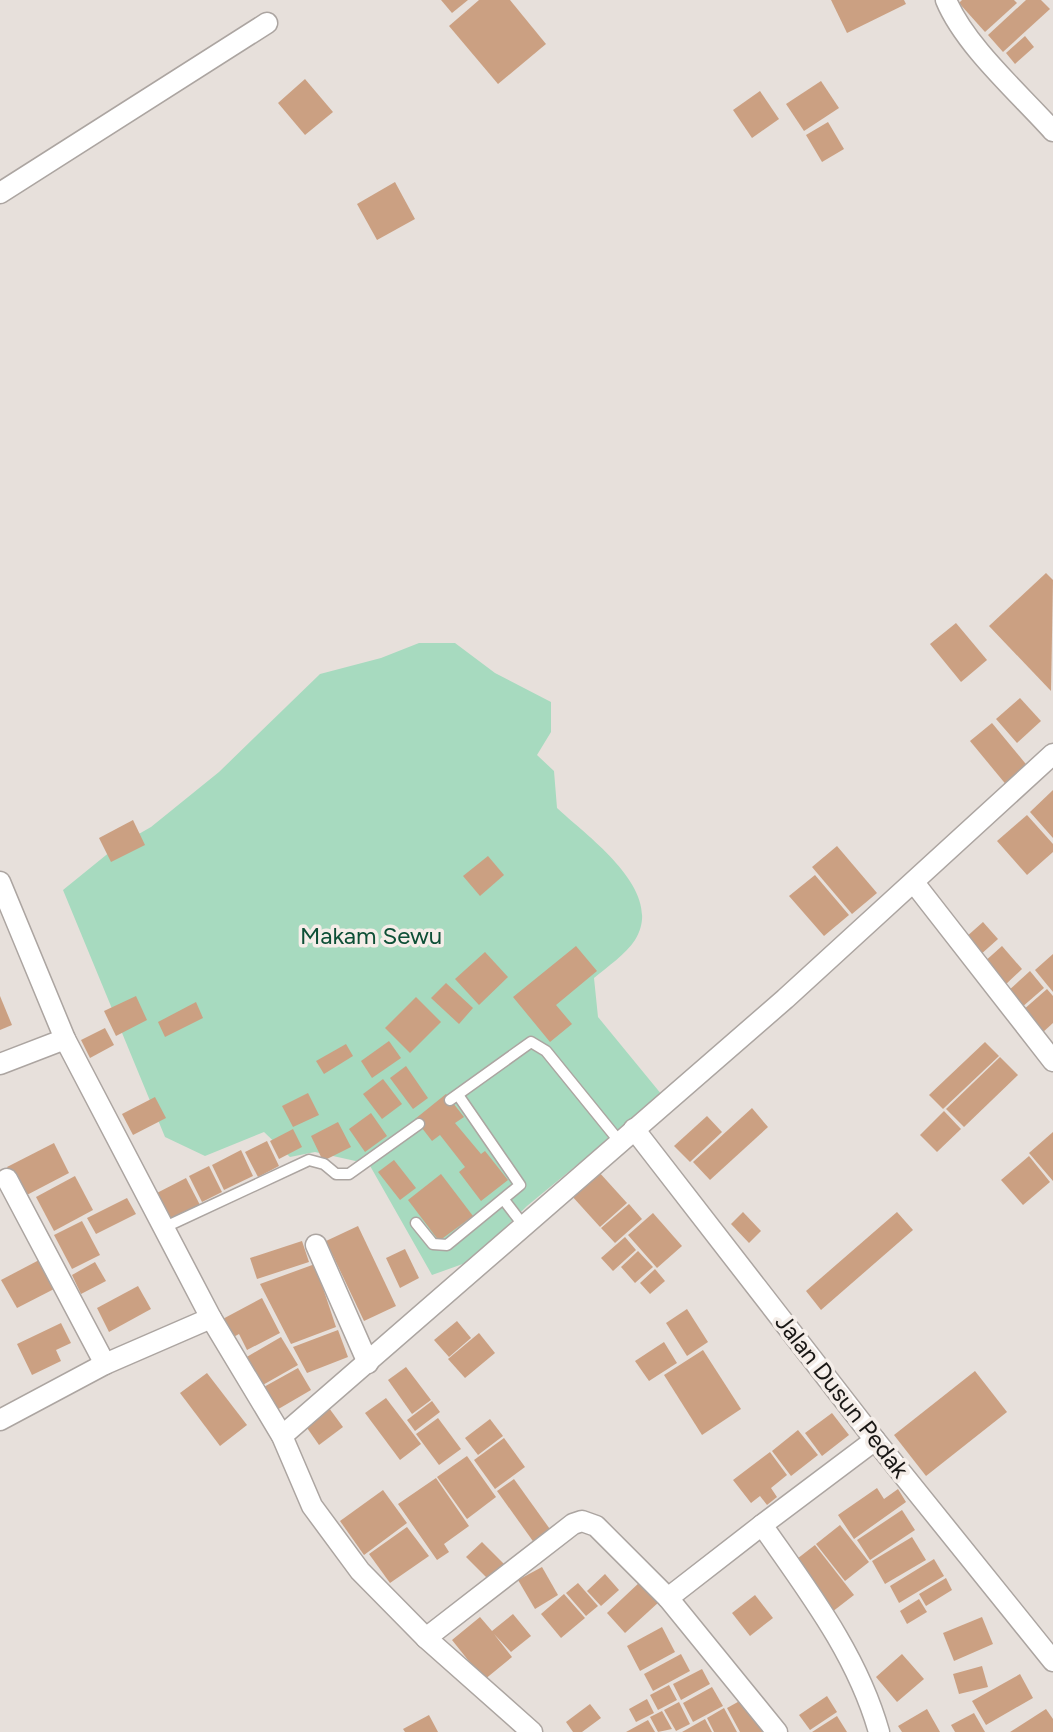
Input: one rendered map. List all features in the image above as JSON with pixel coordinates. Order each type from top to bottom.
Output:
[{"type":"street","points":[[946,0],[951,13],[980,49],[1053,131]]},
{"type":"street","points":[[0,193],[267,23]]},
{"type":"street","points":[[282,1436],[915,884],[1053,754]]},
{"type":"street","points":[[0,882],[65,1039],[161,1229],[282,1436],[312,1506],[360,1571],[426,1638],[532,1732]]},
{"type":"street","points":[[915,884],[1053,1061]]},
{"type":"street","points":[[0,1064],[65,1039]]},
{"type":"street","name":"Jalan Dusun Pedak","points":[[626,1135],[1053,1661]]},
{"type":"street","points":[[7,1179],[105,1364]]},
{"type":"street","points":[[316,1245],[368,1363]]},
{"type":"street","points":[[0,1420],[105,1364],[211,1318]]},
{"type":"street","points":[[668,1598],[875,1440]]},
{"type":"street","points":[[426,1638],[573,1524],[582,1521],[596,1526],[668,1598],[777,1732]]},
{"type":"street","points":[[762,1525],[842,1641],[871,1703],[879,1732]]},
{"type":"lane","points":[[416,1223],[433,1244],[442,1246],[517,1190],[519,1181],[454,1098],[531,1042],[546,1051],[626,1135]]},
{"type":"lane","points":[[161,1229],[309,1160],[324,1164],[336,1174],[349,1174],[419,1124]]},
{"type":"lane","points":[[504,1200],[524,1226]]},
{"type":"green space","name":"Makam Sewu","points":[[419,643],[455,643],[495,673],[551,702],[551,732],[537,755],[554,771],[557,808],[619,866],[632,884],[640,903],[642,921],[635,940],[594,978],[598,1017],[662,1095],[527,1206],[471,1261],[432,1275],[369,1164],[315,1152],[290,1157],[264,1132],[205,1156],[165,1137],[63,890],[116,847],[151,827],[219,772],[320,674],[381,658]]},
{"type":"building","points":[[441,0],[468,0],[452,13]]},
{"type":"building","points":[[479,0],[510,0],[546,44],[498,84],[449,26]]},
{"type":"building","points":[[831,0],[904,0],[906,4],[847,33]]},
{"type":"building","points":[[962,0],[1014,0],[1017,3],[985,32],[959,3]]},
{"type":"building","points":[[1026,0],[1041,0],[1050,9],[1003,52],[988,35]]},
{"type":"building","points":[[1025,36],[1034,47],[1015,64],[1006,53]]},
{"type":"building","points":[[305,79],[333,112],[305,135],[278,103]]},
{"type":"building","points":[[821,81],[839,108],[804,131],[786,104]]},
{"type":"building","points":[[760,91],[779,119],[752,138],[733,110]]},
{"type":"building","points":[[828,122],[844,149],[822,162],[806,135]]},
{"type":"building","points":[[395,182],[415,219],[377,240],[357,204]]},
{"type":"building","points":[[1046,573],[1053,580],[1051,691],[989,626]]},
{"type":"building","points":[[956,623],[987,660],[961,682],[930,644]]},
{"type":"building","points":[[1020,698],[1041,721],[1017,743],[996,719]]},
{"type":"building","points":[[992,723],[1030,769],[1008,787],[970,741]]},
{"type":"building","points":[[1053,790],[1053,838],[1030,812]]},
{"type":"building","points":[[1027,815],[1053,844],[1053,852],[1027,875],[997,841]]},
{"type":"building","points":[[133,820],[145,845],[111,862],[99,838]]},
{"type":"building","points":[[837,846],[877,893],[852,914],[812,867]]},
{"type":"building","points":[[488,856],[504,875],[480,896],[463,876]]},
{"type":"building","points":[[815,875],[849,915],[824,936],[789,896]]},
{"type":"building","points":[[983,922],[998,939],[979,956],[965,938]]},
{"type":"building","points":[[576,946],[597,971],[556,1005],[572,1024],[550,1042],[513,997]]},
{"type":"building","points":[[1002,946],[1022,969],[1004,986],[983,963]]},
{"type":"building","points":[[485,952],[508,977],[479,1005],[455,979]]},
{"type":"building","points":[[1053,954],[1053,992],[1035,970]]},
{"type":"building","points":[[1030,971],[1044,988],[1021,1008],[1007,992]]},
{"type":"building","points":[[446,983],[473,1008],[459,1024],[431,998]]},
{"type":"building","points":[[1047,989],[1053,996],[1053,1023],[1042,1033],[1022,1011]]},
{"type":"building","points":[[0,996],[12,1025],[0,1030]]},
{"type":"building","points":[[136,996],[147,1020],[116,1036],[104,1011]]},
{"type":"building","points":[[416,997],[441,1022],[410,1053],[385,1028]]},
{"type":"building","points":[[196,1002],[203,1018],[165,1037],[158,1022]]},
{"type":"building","points":[[105,1028],[114,1045],[90,1058],[81,1040]]},
{"type":"building","points":[[389,1041],[401,1058],[372,1078],[361,1061]]},
{"type":"building","points":[[985,1042],[999,1056],[943,1109],[929,1095]]},
{"type":"building","points":[[346,1044],[353,1056],[324,1074],[316,1061]]},
{"type":"building","points":[[1000,1057],[1018,1075],[964,1127],[946,1109]]},
{"type":"building","points":[[406,1066],[428,1098],[413,1109],[390,1078]]},
{"type":"building","points":[[383,1079],[402,1104],[382,1119],[363,1094]]},
{"type":"building","points":[[308,1093],[319,1115],[293,1127],[282,1106]]},
{"type":"building","points":[[446,1094],[464,1117],[455,1123],[481,1154],[485,1151],[508,1180],[481,1201],[459,1172],[465,1167],[440,1135],[432,1141],[415,1119]]},
{"type":"building","points":[[155,1097],[166,1118],[133,1135],[122,1114]]},
{"type":"building","points":[[752,1108],[768,1127],[710,1180],[693,1162]]},
{"type":"building","points":[[944,1111],[961,1129],[937,1152],[920,1135]]},
{"type":"building","points":[[371,1113],[387,1136],[365,1152],[349,1129]]},
{"type":"building","points":[[707,1116],[722,1132],[690,1162],[674,1146]]},
{"type":"building","points":[[338,1122],[351,1147],[323,1161],[311,1136]]},
{"type":"building","points":[[293,1129],[302,1147],[279,1159],[270,1141]]},
{"type":"building","points":[[1053,1132],[1053,1181],[1029,1153]]},
{"type":"building","points":[[267,1141],[279,1166],[258,1177],[245,1152]]},
{"type":"building","points":[[54,1143],[69,1173],[23,1197],[7,1167]]},
{"type":"building","points":[[241,1150],[253,1176],[224,1190],[212,1165]]},
{"type":"building","points":[[1029,1156],[1050,1182],[1023,1205],[1001,1180]]},
{"type":"building","points":[[394,1160],[416,1188],[400,1200],[378,1172]]},
{"type":"building","points":[[209,1166],[222,1192],[202,1202],[189,1176]]},
{"type":"building","points":[[598,1171],[627,1203],[600,1227],[571,1195]]},
{"type":"building","points":[[441,1174],[473,1216],[439,1241],[408,1200]]},
{"type":"building","points":[[75,1176],[93,1210],[54,1231],[36,1197]]},
{"type":"building","points":[[186,1178],[200,1205],[166,1222],[153,1195]]},
{"type":"building","points":[[127,1198],[136,1214],[96,1234],[87,1218]]},
{"type":"building","points":[[629,1204],[642,1219],[615,1243],[601,1228]]},
{"type":"building","points":[[743,1212],[761,1231],[749,1243],[731,1224]]},
{"type":"building","points":[[897,1212],[913,1230],[821,1310],[806,1291]]},
{"type":"building","points":[[653,1213],[682,1246],[657,1268],[628,1235]]},
{"type":"building","points":[[82,1221],[100,1255],[72,1269],[54,1235]]},
{"type":"building","points":[[358,1226],[396,1306],[364,1321],[326,1241]]},
{"type":"building","points":[[625,1237],[636,1250],[613,1271],[601,1258]]},
{"type":"building","points":[[302,1241],[309,1262],[257,1279],[250,1258]]},
{"type":"building","points":[[405,1249],[419,1278],[400,1288],[386,1258]]},
{"type":"building","points":[[638,1251],[653,1267],[635,1283],[621,1267]]},
{"type":"building","points":[[41,1259],[56,1288],[17,1308],[1,1280]]},
{"type":"building","points":[[95,1262],[106,1281],[81,1294],[72,1275]]},
{"type":"building","points":[[315,1264],[336,1327],[291,1344],[260,1284]]},
{"type":"building","points":[[655,1269],[665,1281],[650,1294],[640,1283]]},
{"type":"building","points":[[138,1286],[151,1309],[109,1332],[97,1308]]},
{"type":"building","points":[[262,1298],[280,1333],[247,1350],[239,1334],[228,1340],[219,1321]]},
{"type":"building","points":[[687,1309],[708,1342],[687,1356],[666,1323]]},
{"type":"building","points":[[457,1321],[471,1338],[449,1357],[434,1340]]},
{"type":"building","points":[[61,1323],[71,1343],[56,1350],[61,1361],[32,1375],[17,1344]]},
{"type":"building","points":[[338,1330],[348,1357],[307,1373],[293,1347]]},
{"type":"building","points":[[479,1333],[495,1353],[465,1378],[448,1359]]},
{"type":"building","points":[[281,1337],[298,1365],[261,1386],[245,1358]]},
{"type":"building","points":[[664,1342],[677,1363],[649,1381],[635,1361]]},
{"type":"building","points":[[703,1350],[741,1409],[702,1435],[664,1375]]},
{"type":"building","points":[[406,1367],[431,1400],[412,1414],[388,1380]]},
{"type":"building","points":[[298,1368],[311,1390],[275,1411],[262,1388]]},
{"type":"building","points":[[975,1371],[1007,1412],[926,1476],[894,1435]]},
{"type":"building","points":[[207,1373],[247,1425],[220,1446],[180,1393]]},
{"type":"building","points":[[386,1398],[421,1444],[400,1460],[365,1413]]},
{"type":"building","points":[[432,1401],[440,1412],[415,1431],[407,1420]]},
{"type":"building","points":[[329,1408],[343,1427],[319,1445],[305,1425]]},
{"type":"building","points":[[832,1413],[849,1435],[822,1456],[805,1433]]},
{"type":"building","points":[[438,1418],[461,1449],[439,1465],[416,1434]]},
{"type":"building","points":[[490,1419],[503,1436],[478,1455],[465,1438]]},
{"type":"building","points":[[798,1430],[818,1455],[791,1476],[772,1451]]},
{"type":"building","points":[[504,1438],[525,1467],[495,1489],[474,1460]]},
{"type":"building","points":[[770,1452],[787,1475],[771,1488],[777,1497],[767,1505],[760,1496],[751,1503],[733,1480]]},
{"type":"building","points":[[467,1456],[496,1497],[467,1519],[437,1477]]},
{"type":"building","points":[[436,1478],[469,1526],[444,1544],[449,1552],[437,1560],[398,1504]]},
{"type":"building","points":[[514,1479],[552,1532],[535,1544],[497,1491]]},
{"type":"building","points":[[877,1488],[884,1499],[898,1489],[906,1502],[854,1539],[838,1515]]},
{"type":"building","points":[[383,1490],[407,1523],[364,1555],[340,1521]]},
{"type":"building","points":[[902,1510],[915,1530],[870,1560],[857,1540]]},
{"type":"building","points":[[840,1525],[869,1562],[845,1581],[816,1544]]},
{"type":"building","points":[[407,1527],[429,1556],[390,1583],[369,1554]]},
{"type":"building","points":[[912,1537],[926,1560],[885,1584],[872,1561]]},
{"type":"building","points":[[482,1542],[505,1565],[489,1580],[466,1557]]},
{"type":"building","points":[[815,1545],[854,1595],[832,1612],[793,1562]]},
{"type":"building","points":[[934,1559],[944,1576],[899,1603],[890,1586]]},
{"type":"building","points":[[542,1567],[558,1595],[535,1609],[518,1580]]},
{"type":"building","points":[[605,1574],[619,1590],[601,1606],[587,1591]]},
{"type":"building","points":[[946,1578],[952,1590],[926,1606],[919,1594]]},
{"type":"building","points":[[641,1581],[660,1601],[625,1633],[607,1613]]},
{"type":"building","points":[[578,1583],[598,1606],[586,1616],[566,1593]]},
{"type":"building","points":[[564,1594],[585,1618],[561,1638],[541,1614]]},
{"type":"building","points":[[755,1595],[773,1618],[750,1636],[732,1613]]},
{"type":"building","points":[[919,1599],[927,1612],[907,1624],[900,1611]]},
{"type":"building","points":[[513,1614],[531,1636],[511,1652],[494,1634],[512,1657],[484,1680],[452,1640],[480,1617],[492,1631]]},
{"type":"building","points":[[982,1617],[993,1644],[954,1661],[943,1633]]},
{"type":"building","points":[[662,1627],[675,1652],[640,1671],[627,1646]]},
{"type":"building","points":[[681,1654],[690,1671],[653,1691],[644,1674]]},
{"type":"building","points":[[902,1654],[924,1679],[897,1702],[876,1677]]},
{"type":"building","points":[[982,1666],[988,1687],[959,1694],[953,1674]]},
{"type":"building","points":[[702,1669],[710,1684],[681,1700],[673,1684]]},
{"type":"building","points":[[1020,1674],[1033,1698],[986,1725],[972,1701]]},
{"type":"building","points":[[669,1685],[677,1700],[658,1710],[650,1695]]},
{"type":"building","points":[[712,1687],[723,1706],[693,1722],[683,1703]]},
{"type":"building","points":[[827,1696],[837,1712],[810,1730],[799,1715]]},
{"type":"building","points":[[745,1698],[763,1732],[740,1732],[727,1708]]},
{"type":"building","points":[[647,1699],[654,1713],[636,1722],[629,1709]]},
{"type":"building","points":[[679,1702],[690,1724],[676,1731],[664,1710]]},
{"type":"building","points":[[590,1704],[601,1718],[582,1732],[573,1732],[566,1722]]},
{"type":"building","points":[[724,1708],[737,1732],[714,1732],[707,1718]]},
{"type":"building","points":[[927,1709],[940,1732],[902,1732],[898,1726]]},
{"type":"building","points":[[1046,1709],[1053,1719],[1053,1732],[1010,1732]]},
{"type":"building","points":[[662,1711],[672,1729],[658,1732],[650,1717]]},
{"type":"building","points":[[974,1713],[985,1732],[955,1732],[951,1725]]},
{"type":"building","points":[[429,1715],[438,1732],[405,1732],[403,1729]]},
{"type":"building","points":[[837,1716],[847,1732],[812,1732]]},
{"type":"building","points":[[705,1719],[712,1732],[682,1732]]},
{"type":"building","points":[[648,1720],[655,1732],[626,1732]]}]
